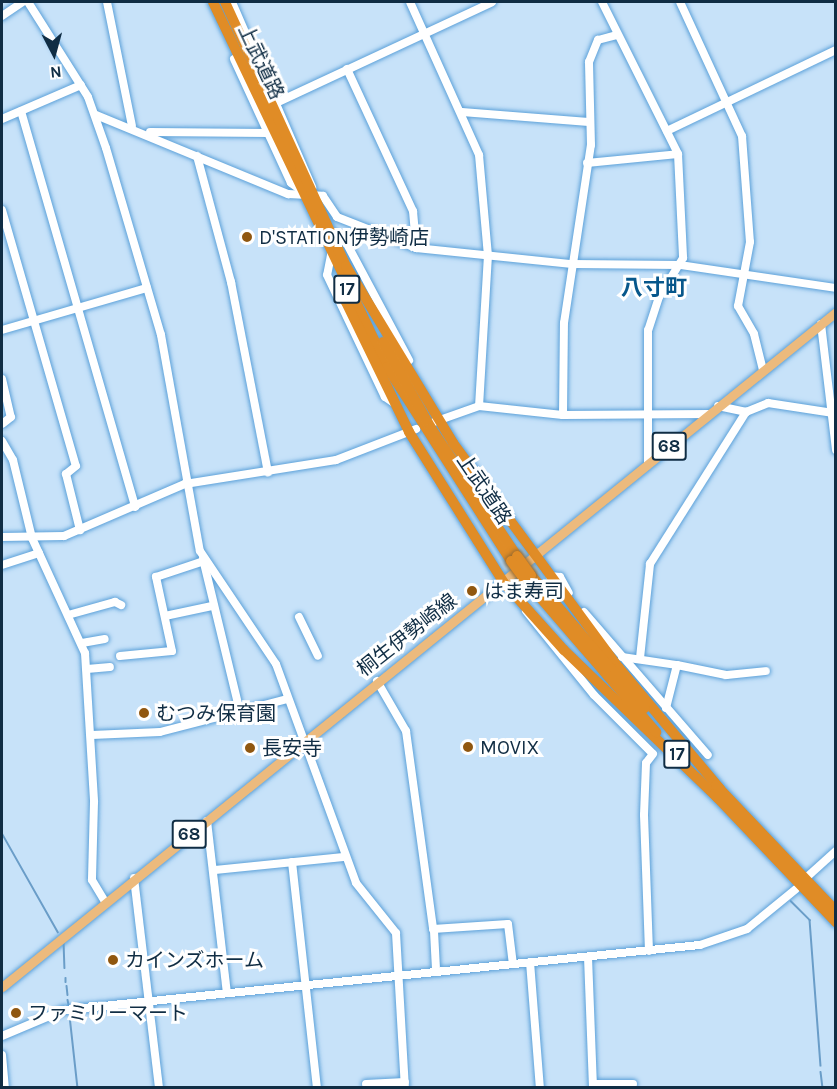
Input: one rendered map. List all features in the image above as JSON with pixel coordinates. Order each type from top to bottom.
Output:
[{"type":"highway","name":"上武道路","points":[[213,2],[307,192],[329,229],[431,428],[514,559]]},
{"type":"highway","name":"上武道路","points":[[225,2],[279,110],[307,192],[346,288],[425,433],[514,559],[606,680],[836,910]]},
{"type":"highway","points":[[346,266],[436,422],[550,576],[719,794]]},
{"type":"highway","points":[[346,288],[346,302],[395,404],[504,583],[526,611],[719,794]]},
{"type":"highway","name":"上武道路","points":[[719,794],[836,922]]},
{"type":"main road","name":"桐生伊勢崎線","points":[[2,987],[302,741],[504,583],[648,463],[836,312]]},
{"type":"street","points":[[2,16],[26,2],[81,85],[96,115],[161,335],[185,484],[212,606],[240,712]]},
{"type":"street","points":[[107,2],[132,126]]},
{"type":"street","points":[[208,2],[291,183],[307,192],[323,196],[337,217],[416,248],[572,264],[680,265],[836,288]]},
{"type":"street","points":[[232,2],[279,110],[347,69],[492,2]]},
{"type":"street","points":[[410,2],[462,112],[465,132],[479,156],[488,255],[480,406]]},
{"type":"street","points":[[602,2],[678,154],[680,265],[651,318],[645,411],[648,463]]},
{"type":"street","points":[[680,2],[742,140],[750,227],[738,306],[754,334],[763,371]]},
{"type":"street","points":[[563,415],[562,350],[587,163],[592,49],[598,40],[618,34]]},
{"type":"street","points":[[667,131],[836,50]]},
{"type":"street","points":[[347,69],[413,211],[416,248]]},
{"type":"street","points":[[2,119],[81,85]]},
{"type":"street","points":[[21,111],[135,507]]},
{"type":"street","points":[[462,112],[589,122]]},
{"type":"street","points":[[96,115],[132,126],[288,194],[307,192]]},
{"type":"street","points":[[146,133],[268,133]]},
{"type":"street","points":[[587,163],[678,154]]},
{"type":"street","points":[[197,156],[200,185],[231,282],[268,472]]},
{"type":"street","points":[[2,210],[32,321],[76,466],[66,474],[80,530]]},
{"type":"street","points":[[329,229],[347,244],[426,391],[426,402]]},
{"type":"street","points":[[331,255],[327,275],[386,398],[395,404]]},
{"type":"street","points":[[2,330],[147,288]]},
{"type":"street","points":[[821,324],[836,450]]},
{"type":"street","points":[[2,379],[11,417],[2,424]]},
{"type":"street","points":[[718,406],[746,412],[768,403],[833,413]]},
{"type":"street","points":[[436,422],[480,406],[563,415],[645,411],[709,414]]},
{"type":"street","points":[[640,658],[650,564],[746,412]]},
{"type":"street","points":[[2,537],[32,537],[80,530],[185,484],[336,460],[412,431]]},
{"type":"street","points":[[2,441],[13,460],[32,537],[82,643],[87,669],[92,735],[92,880],[105,902]]},
{"type":"street","points":[[2,565],[39,553]]},
{"type":"street","points":[[120,657],[172,651],[157,574],[203,560]]},
{"type":"street","points":[[203,560],[276,664],[344,857],[356,883],[396,933],[405,1085],[366,1084]]},
{"type":"street","points":[[550,576],[560,577],[622,657],[708,755]]},
{"type":"street","points":[[68,615],[115,602],[121,605]]},
{"type":"street","points":[[165,616],[212,606]]},
{"type":"street","points":[[526,611],[594,695],[653,754],[646,763],[644,815],[649,951]]},
{"type":"street","points":[[299,617],[318,656]]},
{"type":"street","points":[[82,643],[105,639]]},
{"type":"street","points":[[622,657],[640,658],[726,675],[766,671]]},
{"type":"street","points":[[666,708],[677,665]]},
{"type":"street","points":[[87,669],[110,667]]},
{"type":"street","points":[[377,681],[406,731],[434,930],[436,970]]},
{"type":"street","points":[[92,735],[160,732],[288,699]]},
{"type":"street","points":[[207,820],[227,993]]},
{"type":"street","points":[[808,876],[836,851]]},
{"type":"street","points":[[214,870],[344,857]]},
{"type":"street","points":[[292,862],[317,1088]]},
{"type":"street","points":[[134,878],[159,1088]]},
{"type":"street","points":[[2,1036],[57,1012],[400,973],[649,951],[728,938],[762,919],[796,888]]},
{"type":"street","points":[[434,930],[510,925],[513,963]]},
{"type":"street","points":[[588,957],[594,1086],[633,1084]]},
{"type":"street","points":[[530,962],[540,1088]]},
{"type":"street","points":[[2,1054],[5,1088]]},
{"type":"waterway","points":[[2,833],[58,932]]},
{"type":"waterway","points":[[791,901],[810,920],[821,1066]]},
{"type":"waterway","points":[[64,942],[65,968]]},
{"type":"waterway","points":[[67,986],[68,995]]},
{"type":"waterway","points":[[68,1000],[69,1005]]},
{"type":"waterway","points":[[70,1016],[78,1088]]},
{"type":"waterway","points":[[821,1072],[823,1088]]},
{"type":"place","name":"D'STATION伊勢崎店","points":[[247,237]]},
{"type":"place","name":"はま寿司","points":[[472,591]]},
{"type":"place","name":"むつみ保育園","points":[[144,713]]},
{"type":"place","name":"MOVIX","points":[[468,747]]},
{"type":"place","name":"長安寺","points":[[250,748]]},
{"type":"place","name":"カインズホーム","points":[[113,960]]},
{"type":"place","name":"ファミリーマート","points":[[16,1013]]},
{"type":"district","name":"八寸町","points":[[654,289]]}]
